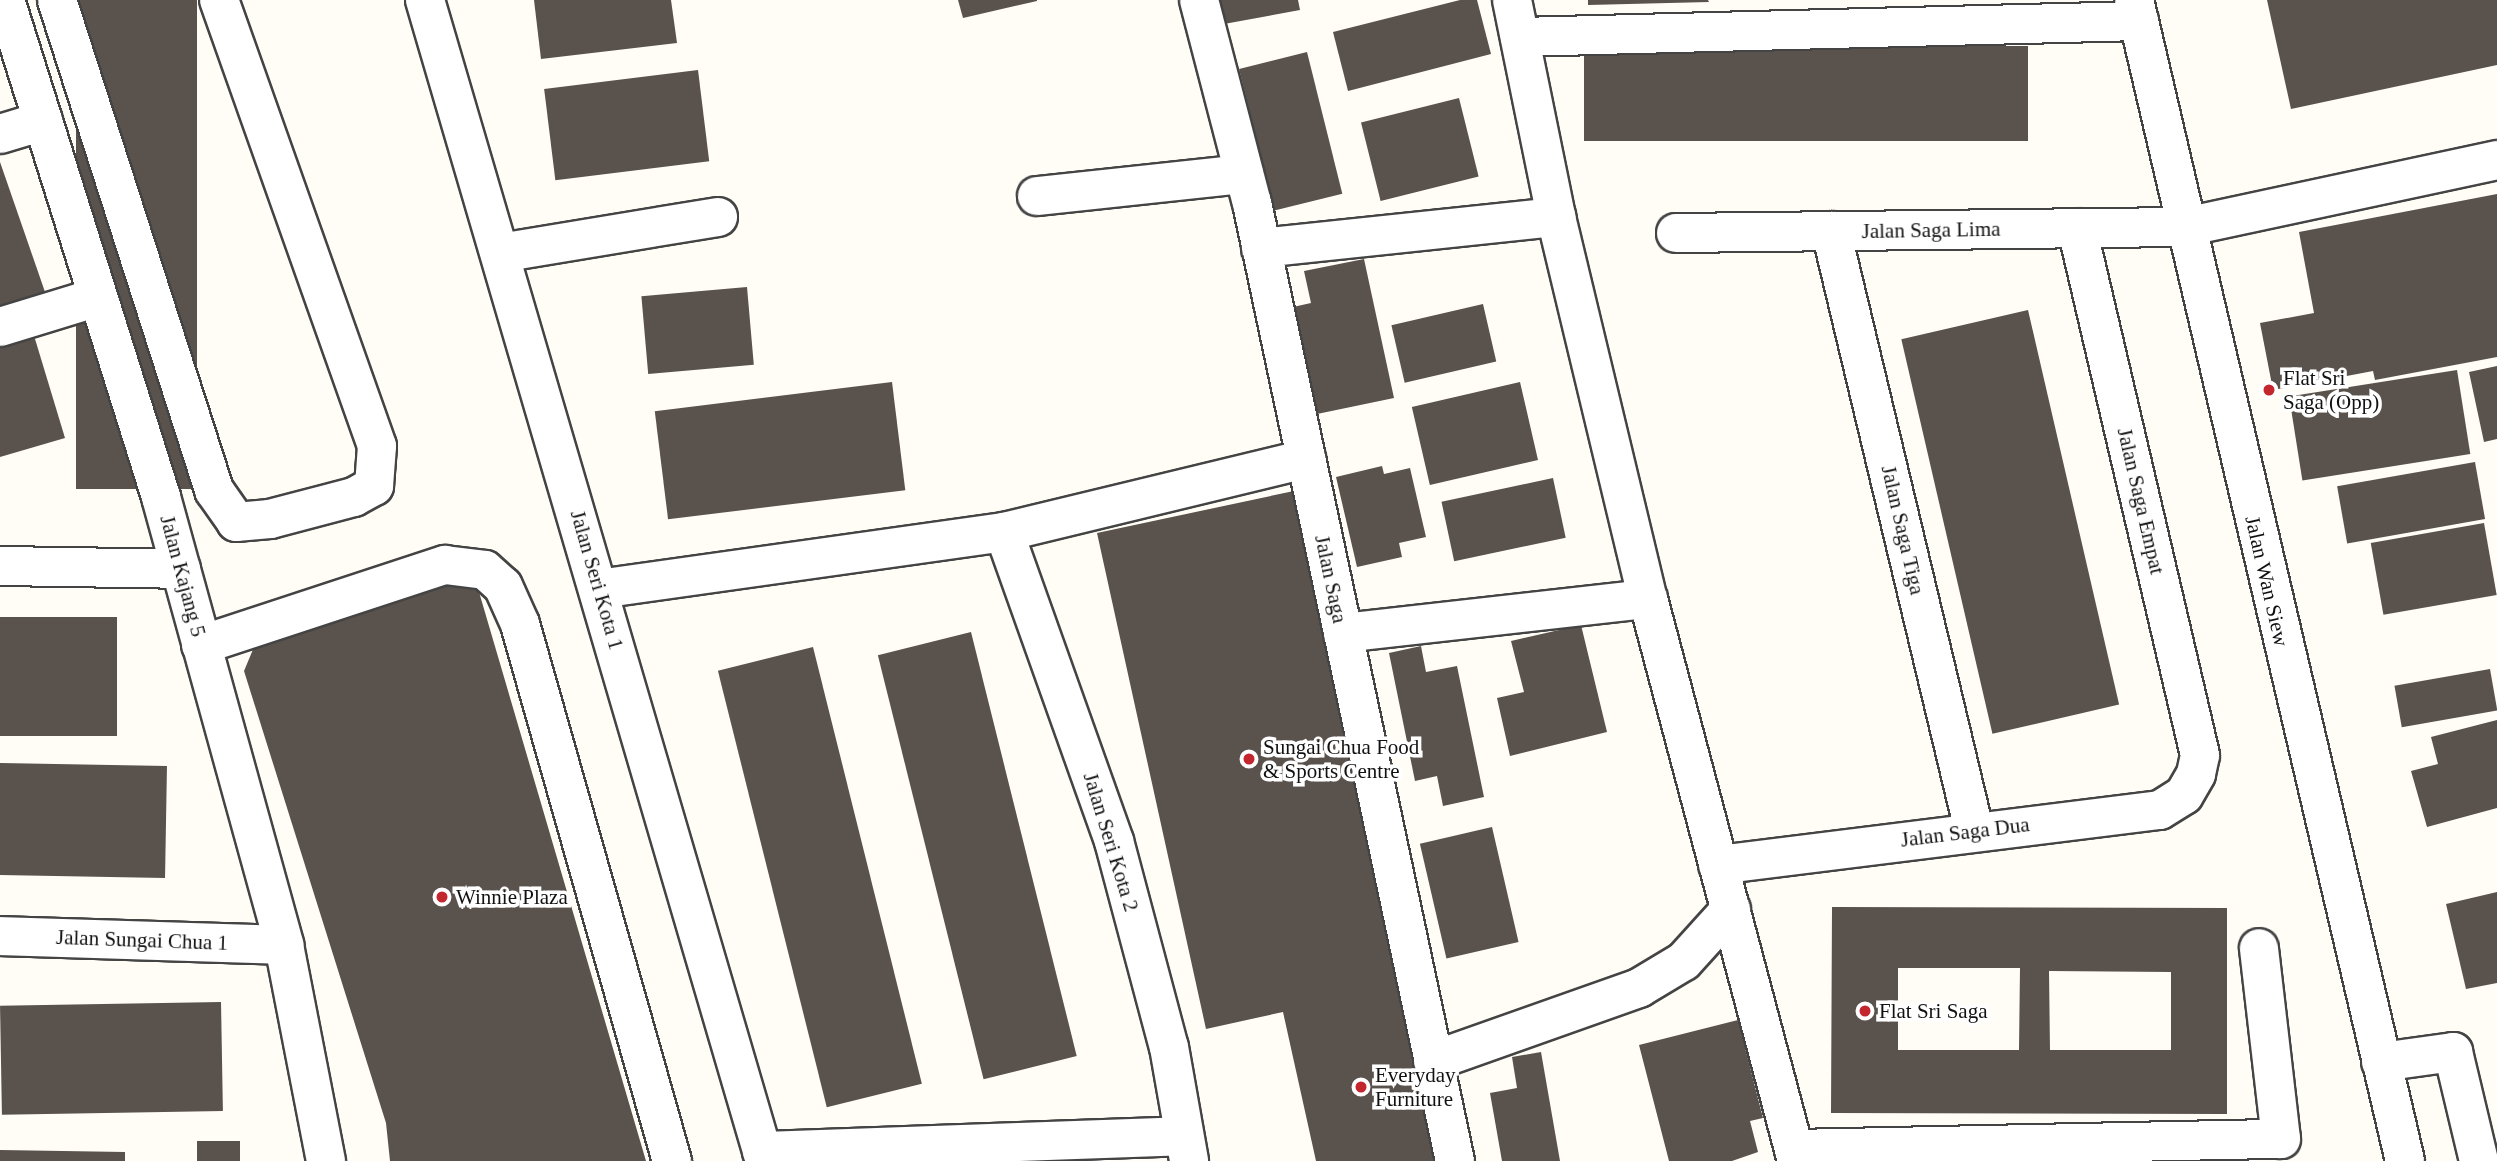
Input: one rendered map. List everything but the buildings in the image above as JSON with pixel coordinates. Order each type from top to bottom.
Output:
[{"type":"street","name":"Jalan Kajang 5","points":[[5,0],[181,569],[284,945],[327,1161]]},
{"type":"street","points":[[57,0],[214,490],[236,522],[270,519],[354,498],[374,486],[377,446],[219,0]]},
{"type":"street","name":"Jalan Seri Kota 1","points":[[425,0],[764,1156]]},
{"type":"street","name":"Jalan Saga","points":[[1199,0],[1261,248],[1455,1161]]},
{"type":"street","points":[[1512,0],[1556,217],[1647,599],[1796,1155],[2281,1139],[2259,948]]},
{"type":"street","points":[[1520,37],[2137,10]]},
{"type":"street","name":"Jalan Wan Siew","points":[[2137,10],[2185,226],[2405,1161]]},
{"type":"street","points":[[0,134],[43,121]]},
{"type":"street","name":"Jalan Saga Lima","points":[[1676,233],[2185,226],[2497,160]]},
{"type":"street","points":[[1037,196],[1244,174]]},
{"type":"street","points":[[1261,248],[1556,217]]},
{"type":"street","points":[[500,253],[718,218]]},
{"type":"street","name":"Jalan Saga Empat","points":[[2077,228],[2200,755],[2196,774]]},
{"type":"street","name":"Jalan Saga Tiga","points":[[1831,231],[1974,830]]},
{"type":"street","points":[[0,327],[98,297]]},
{"type":"street","points":[[599,589],[1004,532],[1306,459]]},
{"type":"street","name":"Jalan Seri Kota 2","points":[[1004,532],[1114,841],[1169,1047],[1186,1149]]},
{"type":"street","points":[[201,645],[446,565],[485,570],[503,586],[520,624],[672,1161]]},
{"type":"street","points":[[0,566],[181,569]]},
{"type":"street","points":[[1343,633],[1647,599]]},
{"type":"street","name":"Jalan Saga Dua","points":[[1718,865],[1974,830],[2160,810],[2184,796],[2196,774]]},
{"type":"street","points":[[1433,1060],[1639,988],[1684,961],[1731,909]]},
{"type":"street","name":"Jalan Sungai Chua 1","points":[[0,936],[284,945]]},
{"type":"street","points":[[2381,1062],[2454,1052],[2479,1161]]},
{"type":"street","points":[[764,1156],[1186,1149]]},
{"type":"place","name":"Flat Sri Saga (Opp)","points":[[2269,390]]},
{"type":"place","name":"Sungai Chua Food & Sports Centre","points":[[1249,759]]},
{"type":"place","name":"Winnie Plaza","points":[[442,897]]},
{"type":"place","name":"Flat Sri Saga","points":[[1865,1011]]},
{"type":"place","name":"Everyday Furniture","points":[[1361,1087]]}]
